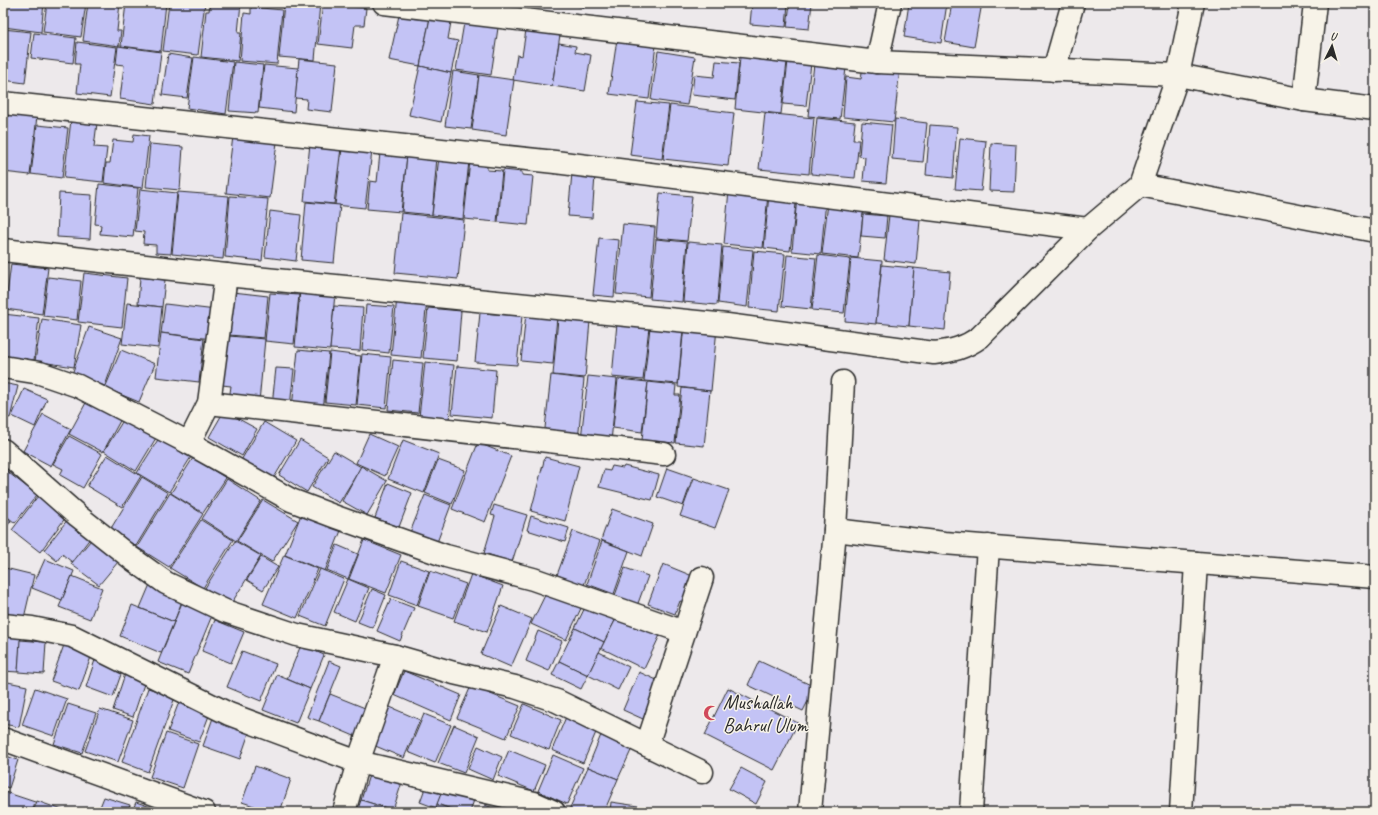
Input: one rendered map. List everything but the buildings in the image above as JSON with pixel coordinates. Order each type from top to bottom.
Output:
[{"type":"street","points":[[384,3],[480,9],[877,62],[1178,76],[1304,100],[1375,109]]},
{"type":"street","points":[[877,62],[890,3]]},
{"type":"street","points":[[1054,70],[1073,3]]},
{"type":"street","points":[[3,250],[226,275],[727,325],[934,353],[953,350],[968,346],[980,338],[1088,229],[1140,185],[1178,76],[1193,3]]},
{"type":"street","points":[[1304,100],[1315,3]]},
{"type":"street","points":[[3,103],[555,162],[1088,229]]},
{"type":"street","points":[[1140,185],[1375,231]]},
{"type":"street","points":[[189,443],[209,403],[226,275]]},
{"type":"street","points":[[3,367],[40,373],[78,386],[189,443],[291,500],[446,556],[533,579],[684,632]]},
{"type":"street","points":[[810,812],[835,530],[843,382]]},
{"type":"street","points":[[209,403],[664,454]]},
{"type":"street","points":[[3,450],[78,516],[131,558],[166,583],[225,611],[297,635],[395,656],[454,673],[515,687],[557,701],[648,744],[702,772]]},
{"type":"street","points":[[835,530],[988,546],[1375,577]]},
{"type":"street","points":[[971,812],[988,546]]},
{"type":"street","points":[[1181,812],[1196,563]]},
{"type":"street","points":[[648,744],[702,578]]},
{"type":"street","points":[[3,625],[32,628],[72,636],[229,714],[358,762],[534,803],[554,812]]},
{"type":"street","points":[[344,812],[358,762],[395,656]]},
{"type":"street","points":[[3,739],[204,812]]},
{"type":"place","name":"Mushallah Bahrul Ulum","points":[[711,713]]}]
